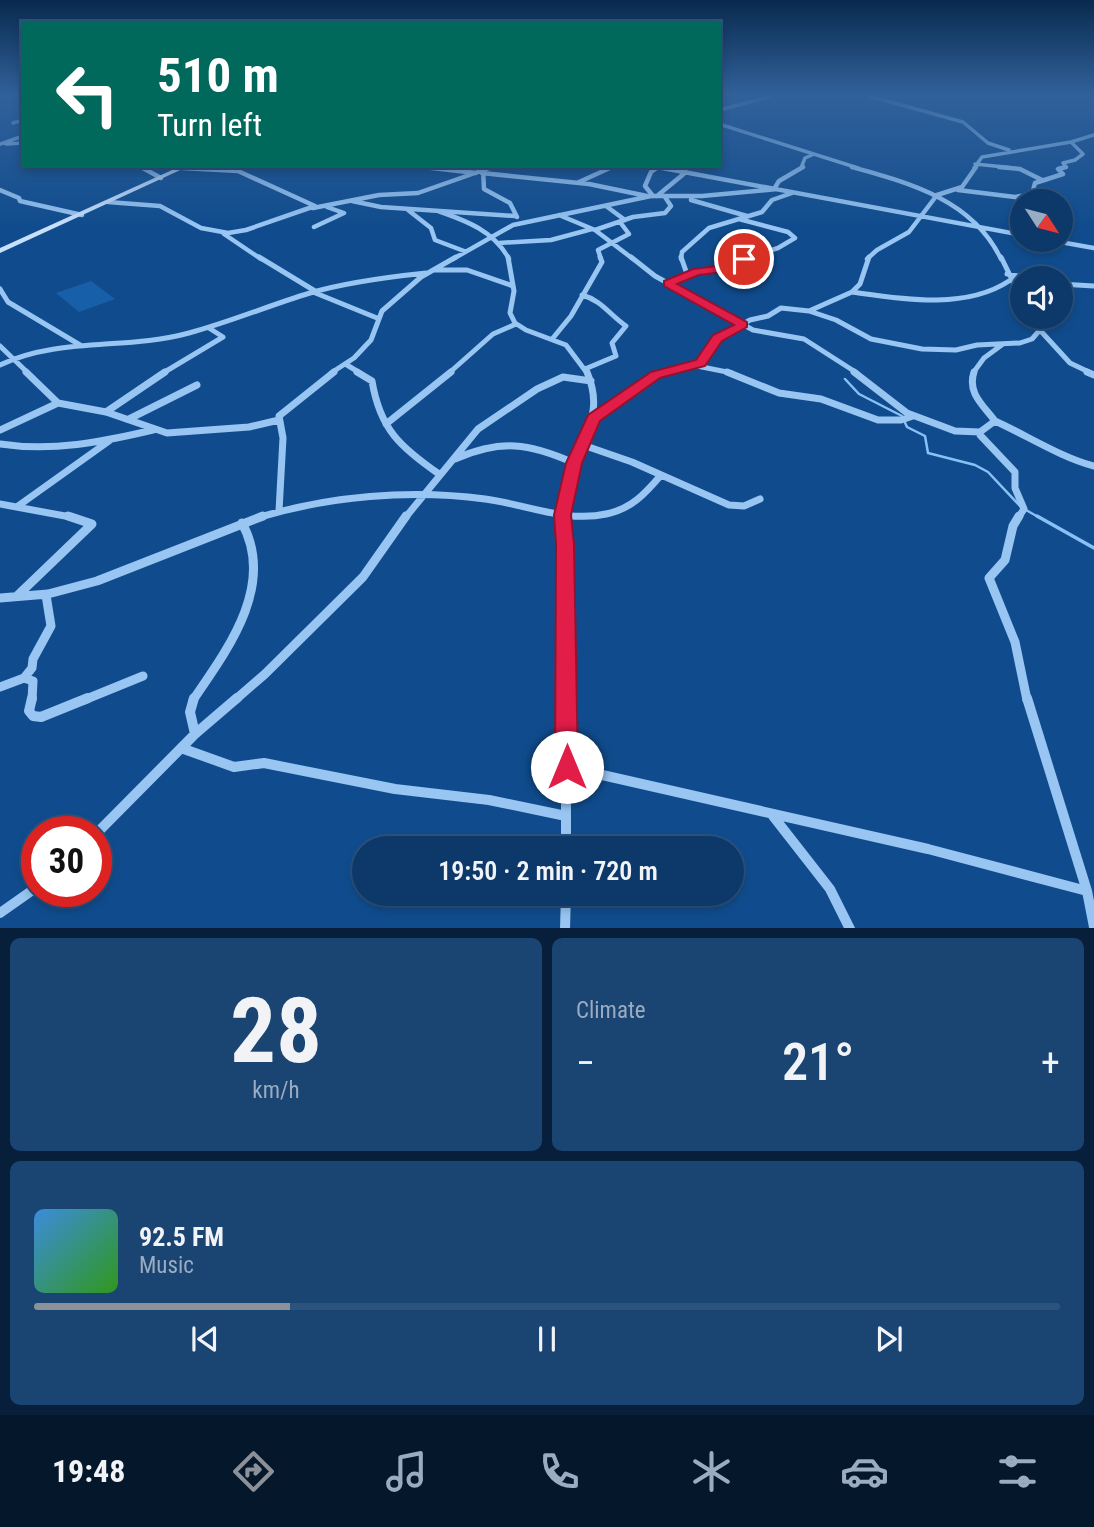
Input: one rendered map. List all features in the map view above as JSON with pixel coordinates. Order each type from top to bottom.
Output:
[{"type":"street","points":[[765,139],[937,195],[958,207],[983,229],[995,246],[1009,281],[985,292],[939,299],[902,299],[852,292]]},
{"type":"street","points":[[984,139],[1010,151]]},
{"type":"street","points":[[957,190],[964,184],[975,164],[985,156],[1080,139]]},
{"type":"street","points":[[1033,189],[1035,183],[1063,174],[1058,169],[1066,167],[1063,162],[1075,160],[1083,154],[1071,142]]},
{"type":"street","points":[[0,144],[21,144]]},
{"type":"street","points":[[776,189],[779,181],[803,167],[805,159],[813,155]]},
{"type":"street","points":[[975,164],[1020,169],[1042,180]]},
{"type":"street","points":[[144,168],[161,178]]},
{"type":"street","points":[[0,251],[182,168]]},
{"type":"street","points":[[198,168],[238,171],[313,203],[313,208]]},
{"type":"street","points":[[443,168],[578,183],[656,196],[776,189]]},
{"type":"street","points":[[578,183],[609,168]]},
{"type":"street","points":[[438,211],[496,239],[551,240],[569,233],[668,212],[671,204],[645,186],[655,168]]},
{"type":"street","points":[[662,168],[922,215],[1010,234]]},
{"type":"street","points":[[108,202],[160,206],[201,228],[223,233],[246,230],[320,206],[418,193],[481,171]]},
{"type":"street","points":[[481,171],[484,188],[511,203],[516,210],[515,216]]},
{"type":"street","points":[[279,511],[283,438],[279,419],[282,412],[346,365],[371,340],[377,318],[389,303],[429,271],[464,251],[496,239],[523,222],[656,196],[686,172]]},
{"type":"street","points":[[0,190],[19,198],[20,201],[82,215]]},
{"type":"street","points":[[809,311],[852,292],[860,284],[861,271],[867,259],[877,250],[909,232],[937,195],[957,190],[1010,196]]},
{"type":"street","points":[[687,274],[681,262],[684,249],[709,229],[764,210],[775,198],[793,193]]},
{"type":"street","points":[[692,196],[691,200],[748,216]]},
{"type":"street","points":[[351,201],[406,209],[515,216],[523,222]]},
{"type":"street","points":[[314,227],[344,213],[320,206]]},
{"type":"street","points":[[552,338],[571,316],[602,262],[598,250],[629,234],[622,221],[606,206]]},
{"type":"street","points":[[406,209],[431,228],[435,240],[464,251]]},
{"type":"street","points":[[558,215],[594,229],[668,284],[743,325],[759,332],[804,338],[873,384],[913,416],[955,431],[979,432],[993,425],[995,421]]},
{"type":"street","points":[[668,284],[687,274],[727,268],[749,256],[778,248],[796,236],[739,219]]},
{"type":"street","points":[[223,233],[314,292],[377,318]]},
{"type":"street","points":[[496,239],[509,259],[513,286],[510,311],[516,324],[569,348],[585,369],[596,392],[593,418],[574,463],[563,515],[566,836]]},
{"type":"street","points":[[1073,243],[1093,246]]},
{"type":"street","points":[[0,365],[15,358],[80,345],[143,341],[208,328],[314,292],[397,275],[467,270],[513,286]]},
{"type":"street","points":[[1073,285],[1094,286]]},
{"type":"street","points":[[0,289],[8,302],[80,345]]},
{"type":"street","points":[[582,295],[597,299],[611,316],[626,326],[612,343],[616,356],[585,369]]},
{"type":"street","points":[[697,366],[706,358],[718,338],[780,308],[809,311],[836,320],[871,339],[901,346],[949,350],[1032,339],[1038,334],[1038,329]]},
{"type":"street","points":[[386,424],[436,385],[493,334],[516,324]]},
{"type":"street","points":[[106,412],[223,337],[208,328]]},
{"type":"street","points":[[1039,329],[1070,363],[1094,375]]},
{"type":"street","points":[[1003,344],[982,360],[972,377],[973,392],[995,421],[1043,443],[1073,461],[1094,466]]},
{"type":"street","points":[[0,346],[58,403]]},
{"type":"street","points":[[346,365],[372,381],[373,397],[394,441],[439,474]]},
{"type":"street","points":[[593,418],[655,375],[697,366],[712,367],[781,394],[822,400],[878,420],[899,422],[913,416]]},
{"type":"street","points":[[112,818],[195,734],[265,674],[363,577],[421,495],[478,429],[537,389],[566,376],[591,381]]},
{"type":"street","points":[[130,419],[197,385]]},
{"type":"street","points":[[0,430],[58,403],[106,412],[167,433],[242,428],[279,419]]},
{"type":"street","points":[[0,444],[35,446],[110,441],[154,429]]},
{"type":"street","points":[[979,432],[1015,472],[1015,488],[1023,505],[1023,514],[1013,526],[1008,552],[989,578],[990,586],[1015,642],[1023,686],[1087,891],[1094,926]]},
{"type":"street","points":[[18,506],[110,441]]},
{"type":"street","points":[[450,461],[481,449],[526,444],[574,463]]},
{"type":"street","points":[[583,445],[621,457],[737,507],[760,499]]},
{"type":"street","points":[[0,598],[46,595],[142,564],[242,523],[279,511],[331,500],[421,495],[491,499],[563,515],[597,517],[646,497],[661,475]]},
{"type":"street","points":[[0,504],[92,524],[17,596]]},
{"type":"street","points":[[195,734],[190,712],[192,701],[236,628],[249,597],[254,569],[251,542],[242,523]]},
{"type":"street","points":[[0,687],[24,678],[32,668],[33,659],[51,626],[46,595]]},
{"type":"street","points":[[24,678],[33,681],[29,711],[33,716],[41,717],[143,676]]},
{"type":"street","points":[[181,748],[234,767],[264,763],[395,789],[489,800],[566,816]]},
{"type":"street","points":[[567,767],[773,816],[928,849],[1087,891]]},
{"type":"street","points":[[773,816],[830,889],[850,928]]},
{"type":"street","points":[[0,913],[21,898]]},
{"type":"street","points":[[565,928],[566,906]]},
{"type":"shaded area","points":[[91,281],[115,299],[79,312],[56,293]]},
{"type":"waterway","points":[[845,379],[859,394],[902,416],[907,427],[925,436],[928,453],[975,465],[988,472],[1020,506]]},
{"type":"waterway","points":[[1026,510],[1040,518]]},
{"type":"waterway","points":[[1037,516],[1094,548]]},
{"type":"route","points":[[567,767],[563,515],[566,487],[574,463],[593,418],[655,375],[692,368],[701,363],[718,338],[743,325],[668,284],[687,274],[727,268],[744,259]]}]
